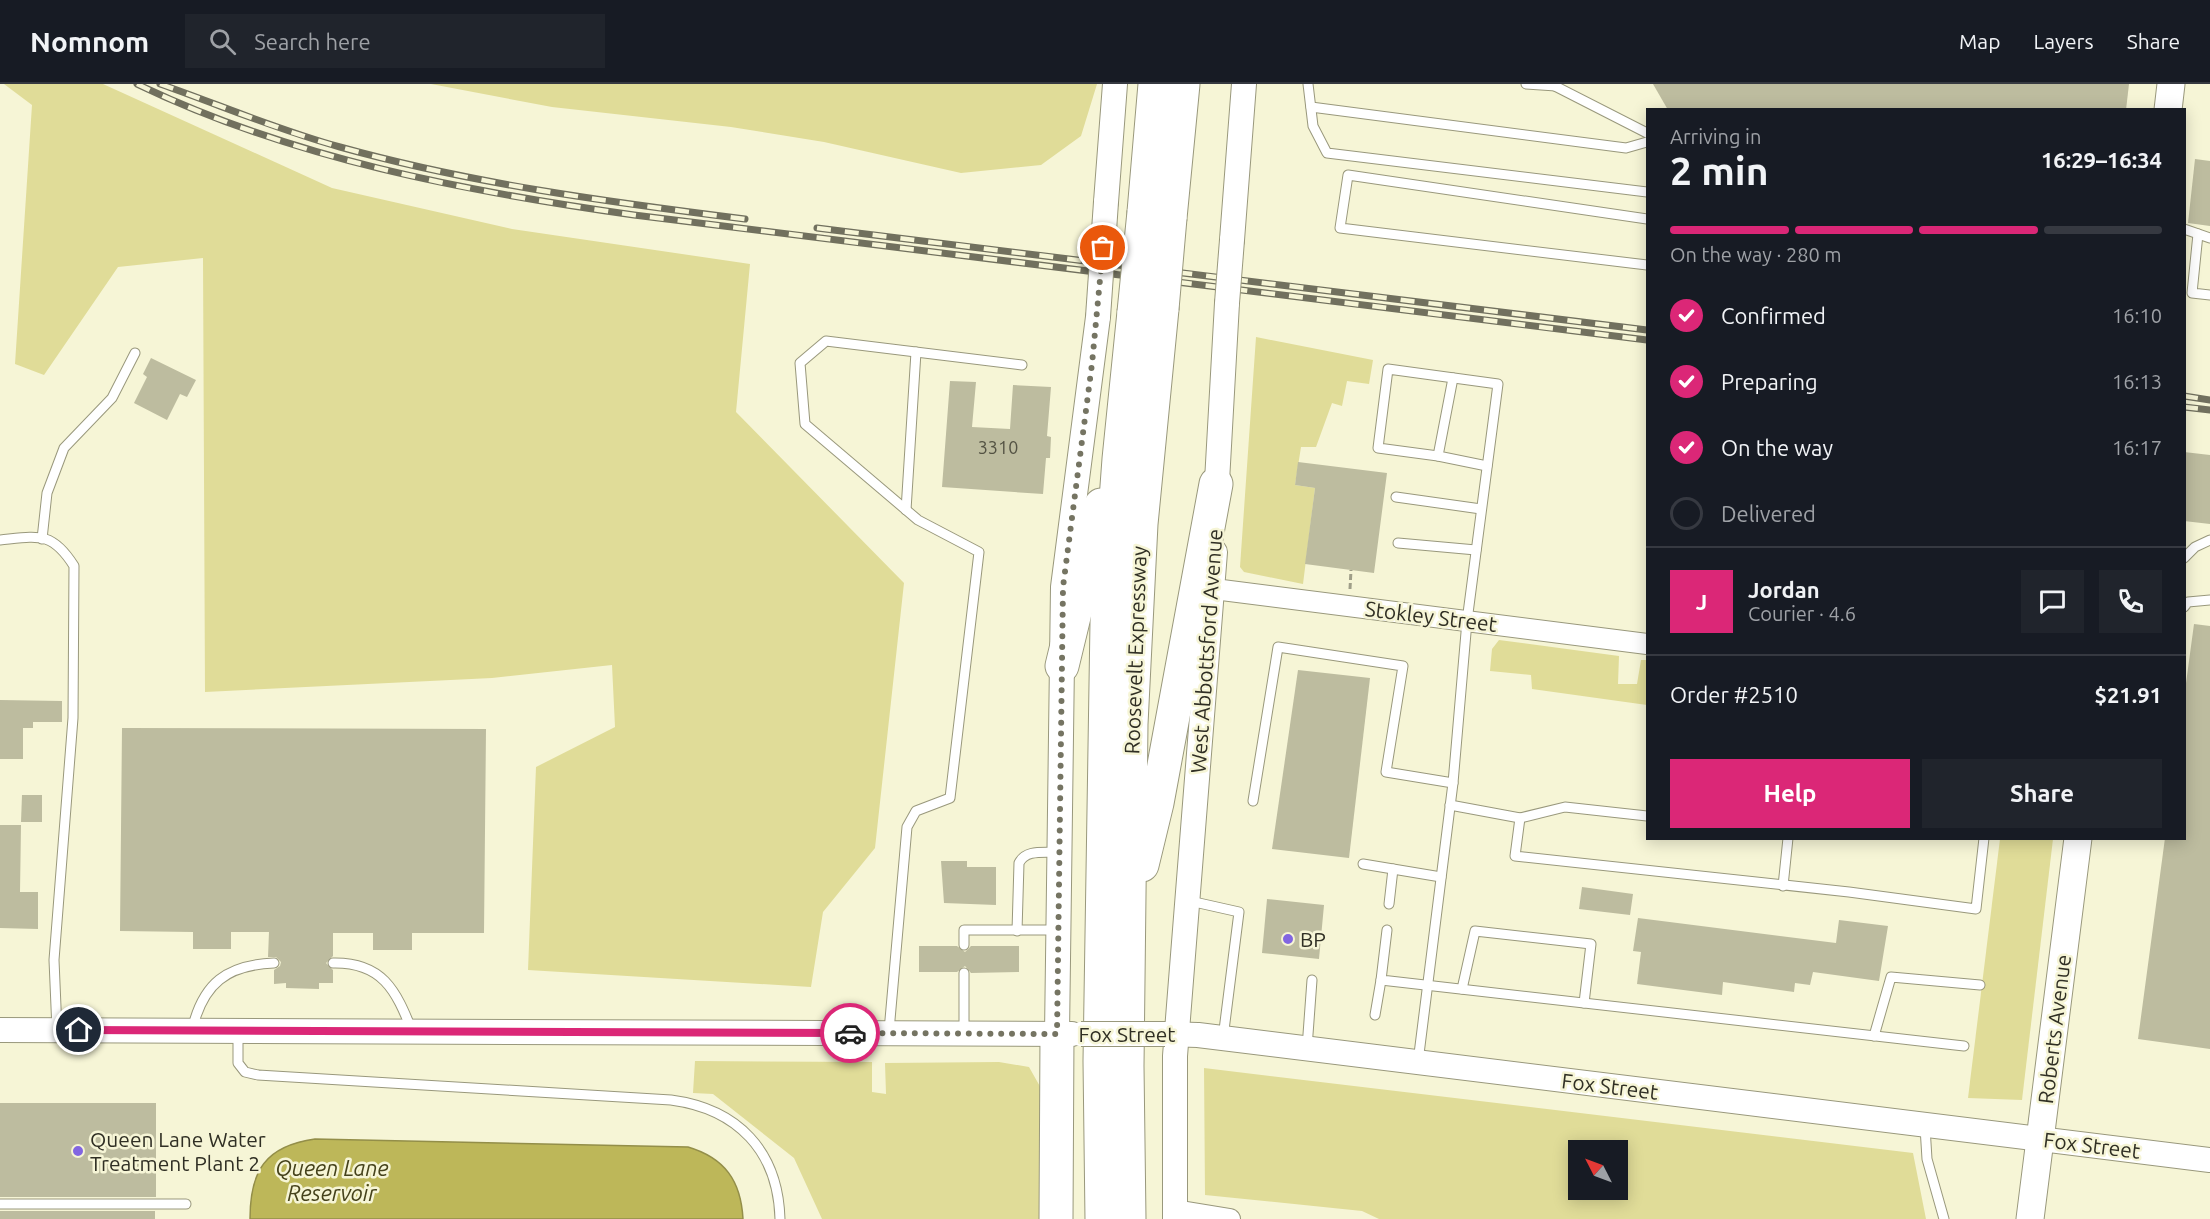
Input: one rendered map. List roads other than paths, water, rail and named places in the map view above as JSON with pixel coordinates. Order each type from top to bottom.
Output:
[{"type":"highway","name":"Roosevelt Expressway","points":[[1155,84],[1157,215]]},
{"type":"highway","name":"Roosevelt Expressway","points":[[1129,1219],[1128,925],[1135,623],[1141,524],[1148,311],[1157,215],[1183,84]]},
{"type":"highway","name":"Roosevelt Expressway","points":[[1102,1219],[1100,1061],[1107,622],[1119,459],[1148,311]]},
{"type":"highway","points":[[1062,666],[1097,514],[1119,459]]},
{"type":"highway","points":[[1128,925],[1157,803],[1216,484]]},
{"type":"highway","points":[[1056,1219],[1069,1034]]},
{"type":"main road","points":[[2168,108],[2171,84]]},
{"type":"main road","name":"Roberts Avenue","points":[[2030,1219],[2078,840]]},
{"type":"street","points":[[1069,1034],[1057,930],[1063,587],[1098,317],[1115,84]]},
{"type":"street","name":"West Abbottsford Avenue","points":[[1175,1215],[1171,1034],[1187,900],[1214,589],[1216,484],[1244,84]]},
{"type":"street","name":"Stokley Street","points":[[1214,589],[1646,644]]},
{"type":"street","name":"Fox Street","points":[[0,1030],[1171,1034],[1307,1048],[2210,1160]]},
{"type":"street","points":[[1175,1215],[1230,1219]]},
{"type":"lane","points":[[1308,84],[1313,126],[1327,153],[1646,192]]},
{"type":"lane","points":[[1526,84],[1553,85],[1646,132]]},
{"type":"lane","points":[[1311,108],[1626,148],[1646,142]]},
{"type":"lane","points":[[1646,219],[1348,175],[1340,228],[1646,265]]},
{"type":"lane","points":[[2186,230],[2210,238]]},
{"type":"lane","points":[[2198,234],[2192,293],[2210,295]]},
{"type":"lane","points":[[889,1033],[907,826],[916,811],[950,798],[979,552],[918,520],[805,424],[800,363],[826,341],[1022,365]]},
{"type":"lane","points":[[906,510],[916,352]]},
{"type":"lane","points":[[42,539],[47,493],[64,448],[112,398],[135,353]]},
{"type":"lane","points":[[1418,1062],[1453,783],[1467,621],[1498,384],[1388,369],[1378,448],[1438,456],[1487,466]]},
{"type":"lane","points":[[1438,456],[1453,378]]},
{"type":"lane","points":[[1396,497],[1481,509]]},
{"type":"lane","points":[[0,540],[36,537],[42,539],[61,546],[74,566],[72,718],[54,960],[57,1030]]},
{"type":"lane","points":[[2186,556],[2195,547],[2210,540]]},
{"type":"lane","points":[[1398,543],[1476,550]]},
{"type":"lane","points":[[2186,604],[2188,602],[2210,600]]},
{"type":"lane","points":[[1253,801],[1278,647],[1403,666],[1386,772],[1453,783]]},
{"type":"lane","points":[[1450,805],[1520,818],[1565,807],[1646,816]]},
{"type":"lane","points":[[1520,818],[1515,856],[1976,909],[1984,840]]},
{"type":"lane","points":[[1784,886],[1788,840]]},
{"type":"lane","points":[[1017,931],[1019,863],[1022,857],[1028,854],[1057,852]]},
{"type":"lane","points":[[1363,864],[1441,877]]},
{"type":"lane","points":[[1389,904],[1393,869]]},
{"type":"lane","points":[[1187,900],[1239,912],[1223,1038]]},
{"type":"lane","points":[[964,945],[964,930],[1057,930]]},
{"type":"lane","points":[[1375,1015],[1387,930]]},
{"type":"lane","points":[[1462,989],[1475,931],[1591,944],[1584,1003]]},
{"type":"lane","points":[[192,1030],[204,997],[223,976],[240,967],[274,963]]},
{"type":"lane","points":[[333,963],[355,964],[380,976],[397,995],[412,1032]]},
{"type":"lane","points":[[964,972],[964,1033]]},
{"type":"lane","points":[[1874,1036],[1891,977],[1980,985]]},
{"type":"lane","points":[[1307,1048],[1312,980]]},
{"type":"lane","points":[[1381,980],[1964,1046]]},
{"type":"lane","points":[[238,1031],[238,1063],[245,1072],[252,1074],[671,1100],[711,1110],[746,1131],[759,1148],[777,1185],[780,1219]]},
{"type":"lane","points":[[1925,1125],[1926,1159],[1944,1219]]},
{"type":"lane","points":[[0,1204],[186,1204]]},
{"type":"water","name":"Queen Lane Reservoir","points":[[315,1139],[688,1147],[712,1158],[729,1173],[739,1193],[743,1219],[250,1219],[253,1187],[257,1174],[264,1164],[272,1155],[284,1148],[298,1142]]},
{"type":"railway","points":[[137,84],[257,133],[318,152],[443,183],[570,206],[1646,340]]},
{"type":"railway","points":[[160,84],[294,133],[390,160],[491,182],[643,206],[745,219]]},
{"type":"railway","points":[[817,228],[1646,330]]},
{"type":"railway","points":[[2186,396],[2210,400]]},
{"type":"railway","points":[[2186,407],[2210,410]]},
{"type":"place","name":"BP","points":[[1288,939]]},
{"type":"place","name":"Queen Lane Water Treatment Plant 2","points":[[78,1151]]}]
